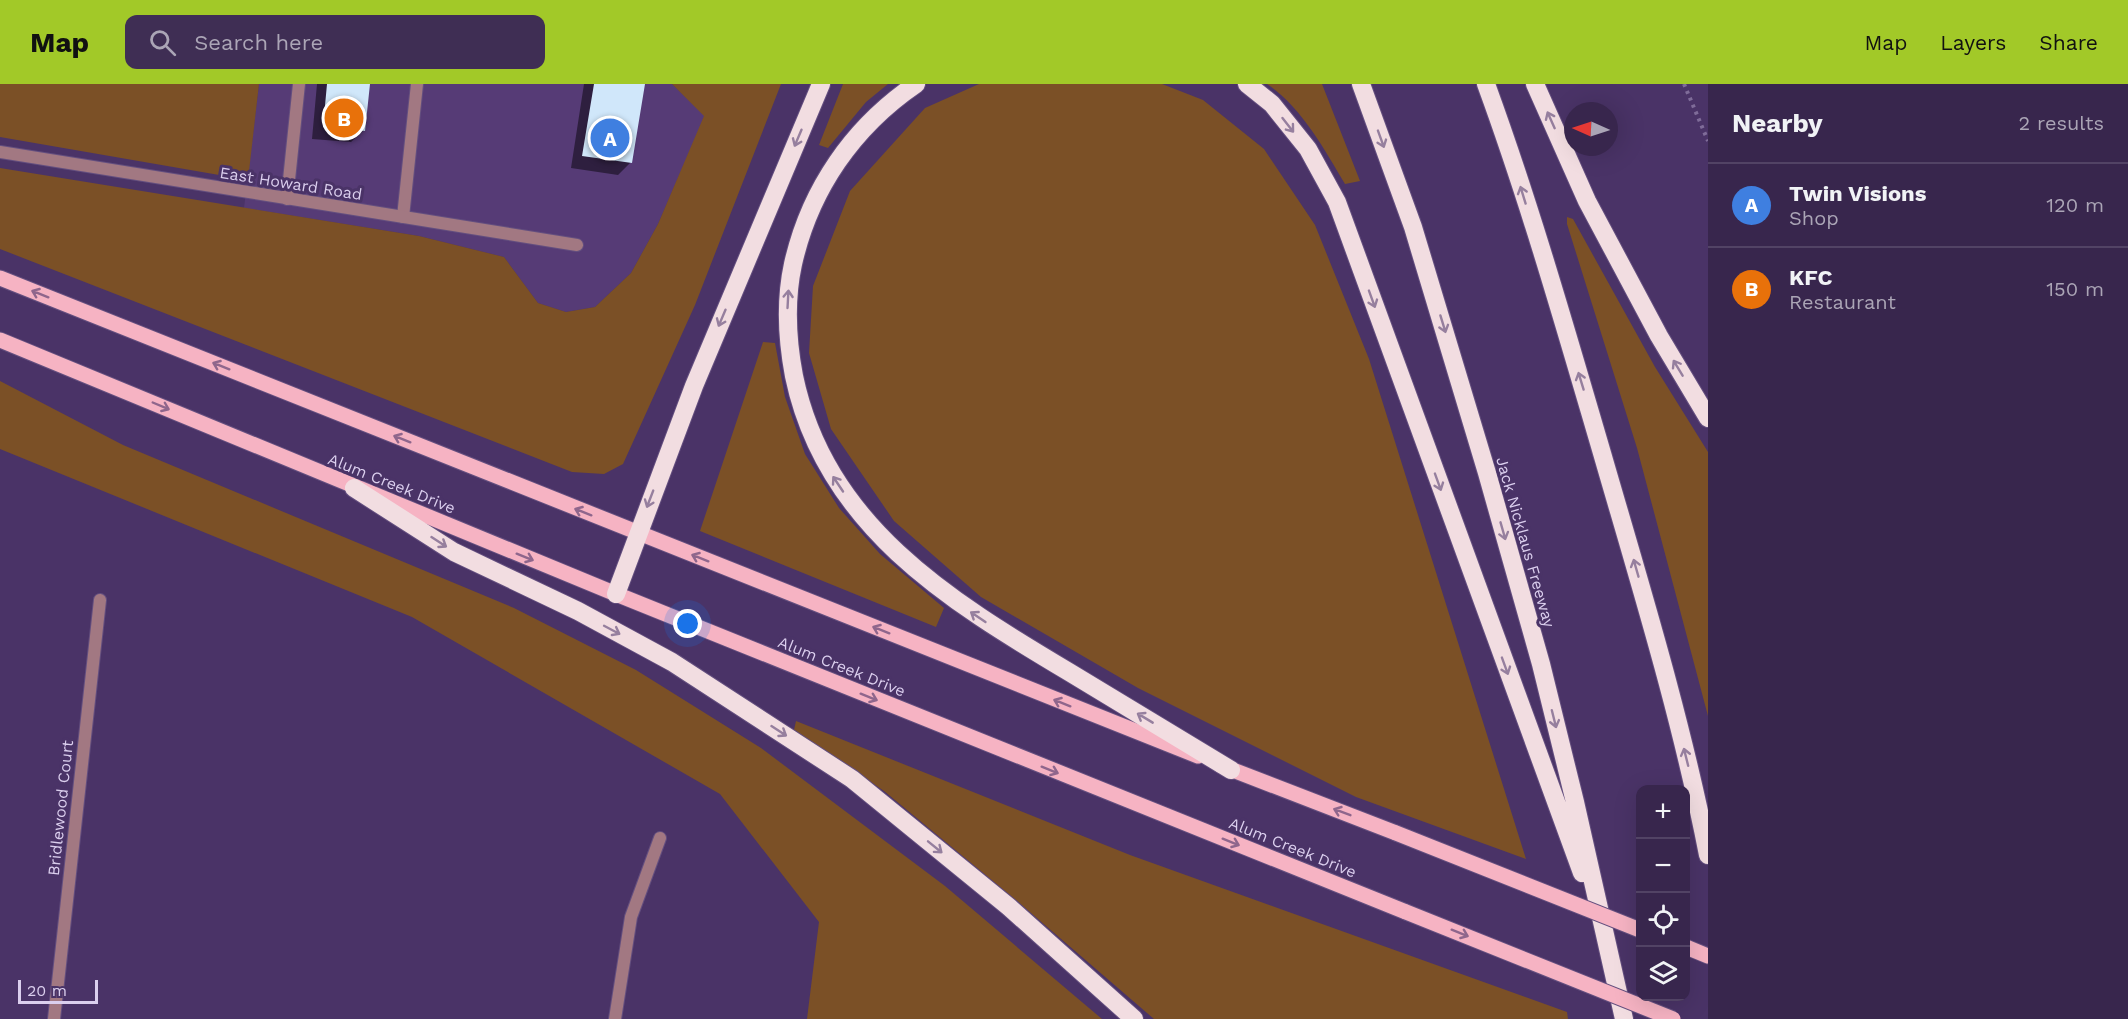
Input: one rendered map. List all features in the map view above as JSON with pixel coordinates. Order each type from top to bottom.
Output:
[{"type":"highway","points":[[616,594],[693,386],[821,84]]},
{"type":"highway","points":[[916,84],[885,107],[843,152],[826,178],[807,218],[798,248],[789,280],[788,332],[799,398],[811,434],[830,471],[851,503],[908,563],[951,598],[996,629],[1231,770]]},
{"type":"highway","points":[[1247,84],[1272,104],[1308,149],[1337,202],[1608,945]]},
{"type":"highway","name":"Jack Nicklaus Freeway","points":[[1361,84],[1413,227],[1487,473],[1541,664],[1624,1019]]},
{"type":"highway","points":[[1486,84],[1507,142],[1585,394],[1654,631],[1708,855]]},
{"type":"highway","points":[[1535,84],[1587,201],[1659,336],[1708,418]]},
{"type":"highway","points":[[354,488],[454,552],[578,611],[672,662],[852,779],[1009,907],[1134,1019]]},
{"type":"main road","points":[[0,279],[1231,770],[1636,928]]},
{"type":"main road","name":"Alum Creek Drive","points":[[0,340],[354,488],[1673,1019]]},
{"type":"main road","points":[[1690,949],[1708,956]]},
{"type":"street","points":[[287,199],[299,84]]},
{"type":"street","points":[[402,217],[417,84]]},
{"type":"street","name":"East Howard Road","points":[[0,152],[577,245]]},
{"type":"street","name":"Bridlewood Court","points":[[54,1019],[100,600]]},
{"type":"street","points":[[615,1019],[631,917],[660,838]]},
{"type":"path","points":[[1684,84],[1708,141]]},
{"type":"shaded area","points":[[0,84],[259,84],[248,180],[0,137]]},
{"type":"shaded area","points":[[259,84],[672,84],[705,116],[658,224],[631,273],[595,307],[566,312],[538,303],[504,257],[419,236],[244,208]]},
{"type":"shaded area","points":[[672,84],[781,84],[695,305],[623,464],[604,474],[572,472],[0,249],[0,168],[419,236],[504,257],[538,303],[566,312],[595,307],[631,273],[658,224],[704,116]]},
{"type":"shaded area","points":[[843,84],[888,84],[866,102],[828,148],[819,145]]},
{"type":"shaded area","points":[[979,84],[1162,84],[1203,100],[1264,149],[1315,225],[1369,359],[1526,859],[1356,797],[1138,688],[981,597],[894,521],[831,429],[809,353],[813,286],[850,191],[925,108]]},
{"type":"shaded area","points":[[1267,84],[1322,84],[1360,181],[1345,184],[1302,117]]},
{"type":"shaded area","points":[[1567,217],[1573,219],[1655,367],[1708,452],[1708,716],[1637,448],[1567,224]]},
{"type":"shaded area","points":[[763,342],[775,343],[785,397],[805,454],[839,508],[880,554],[944,608],[936,627],[700,531]]},
{"type":"shaded area","points":[[0,381],[123,445],[514,608],[636,670],[761,748],[945,886],[1102,1019],[807,1019],[819,922],[720,794],[412,617],[0,449]]},
{"type":"shaded area","points":[[796,721],[1130,855],[1567,1012],[1568,1019],[1154,1019],[884,791],[794,730]]},
{"type":"building","points":[[327,84],[370,84],[365,131],[323,127]]},
{"type":"building","points":[[594,84],[645,84],[632,163],[582,156]]},
{"type":"place","name":"KFC","points":[[344,118]]},
{"type":"place","name":"Twin Visions","points":[[610,138]]}]
